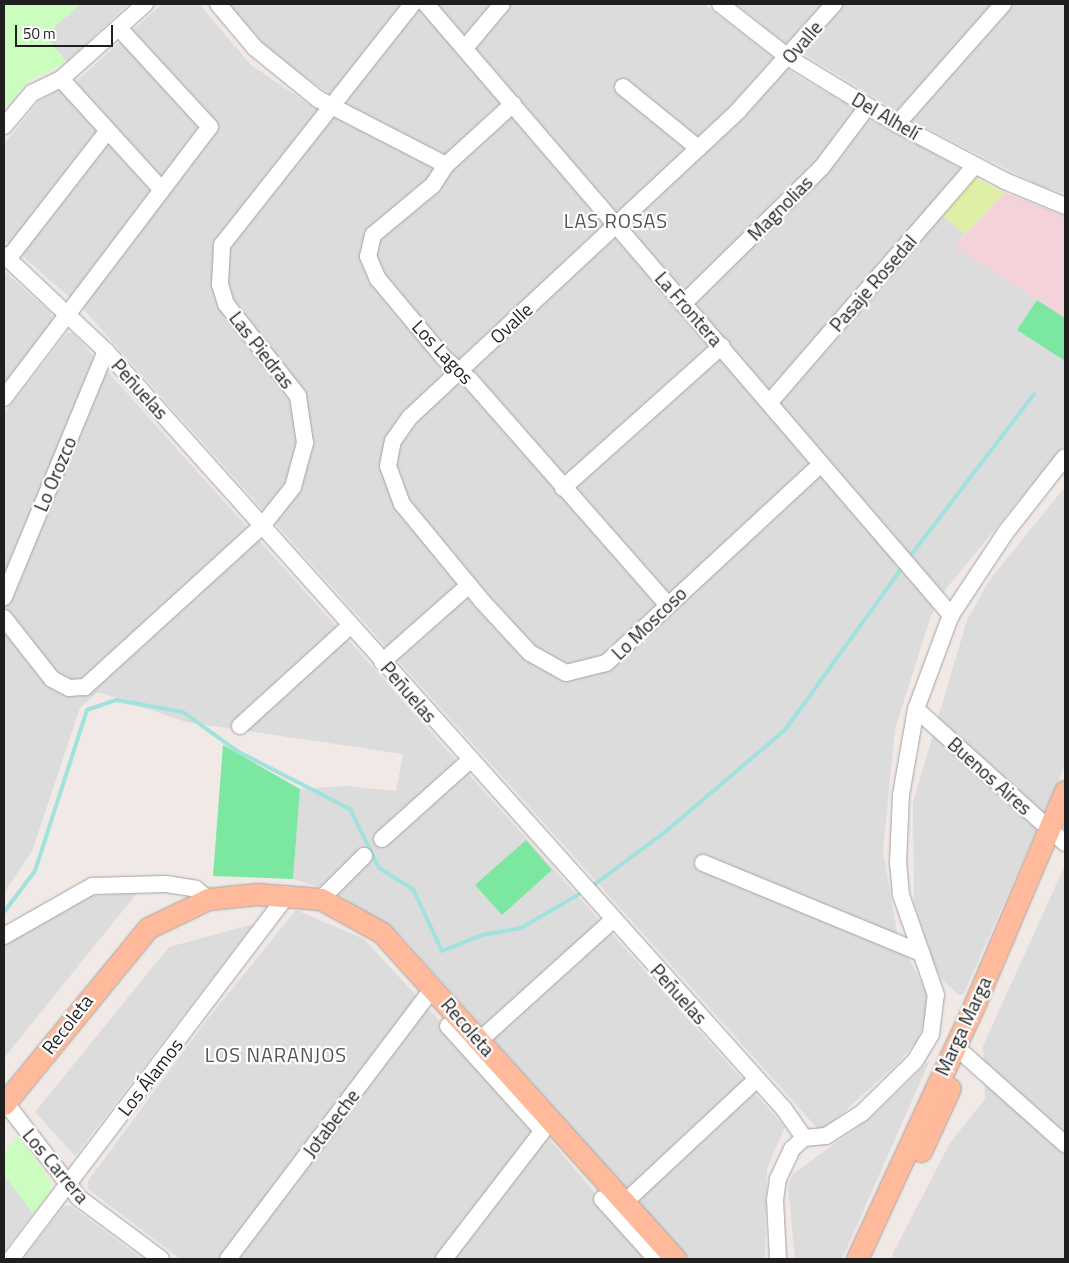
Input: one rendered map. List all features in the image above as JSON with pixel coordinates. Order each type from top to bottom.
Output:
[{"type":"main road","name":"Marga Marga","points":[[871,1259],[965,1055],[1061,836],[1065,791]]},
{"type":"main road","name":"Marga Marga","points":[[857,1259],[1061,836]]},
{"type":"main road","name":"Recoleta","points":[[4,1103],[148,928],[208,899],[288,894],[321,899],[382,933],[434,987],[480,1040],[547,1125],[625,1202],[676,1259]]},
{"type":"street","points":[[4,126],[32,92],[61,79],[145,4]]},
{"type":"street","points":[[218,4],[264,56],[329,106],[446,165]]},
{"type":"street","name":"Las Piedras","points":[[4,618],[52,679],[69,688],[85,687],[262,526],[293,487],[301,468],[303,417],[298,396],[226,304],[219,261],[229,231],[412,4]]},
{"type":"street","name":"La Frontera","points":[[426,4],[683,304],[722,346],[820,465],[951,615]]},
{"type":"street","points":[[465,48],[502,4]]},
{"type":"street","name":"Del Alhelí","points":[[720,4],[789,58],[897,124],[975,165],[1065,206]]},
{"type":"street","name":"Ovalle","points":[[469,585],[402,504],[388,466],[402,427],[459,371],[698,148],[789,58],[834,4]]},
{"type":"street","points":[[897,124],[1003,4]]},
{"type":"street","points":[[4,398],[71,314],[210,127],[119,28]]},
{"type":"street","points":[[61,79],[107,132],[162,190]]},
{"type":"street","points":[[623,87],[698,148]]},
{"type":"street","name":"Los Lagos","points":[[513,104],[446,165],[432,185],[373,235],[368,256],[378,279],[667,604]]},
{"type":"street","name":"Magnolias","points":[[683,304],[822,167],[868,106]]},
{"type":"street","points":[[6,257],[107,132]]},
{"type":"street","name":"Pasaje Rosedal","points":[[770,402],[975,165]]},
{"type":"street","name":"Peñuelas","points":[[6,257],[71,314],[106,350],[578,883],[756,1080],[793,1118],[804,1138]]},
{"type":"street","points":[[563,488],[722,346]]},
{"type":"street","name":"Lo Orozco","points":[[4,597],[106,350]]},
{"type":"street","points":[[778,1259],[778,1179],[787,1157],[804,1138],[826,1136],[862,1113],[915,1061],[931,1034],[935,1014],[933,980],[921,953],[901,895],[898,863],[901,795],[916,709],[951,615],[1006,532],[1065,457]]},
{"type":"street","name":"Lo Moscoso","points":[[469,585],[530,653],[566,673],[606,663],[667,604],[820,465]]},
{"type":"street","points":[[382,662],[469,585]]},
{"type":"street","points":[[240,726],[350,626]]},
{"type":"street","name":"Buenos Aires","points":[[916,709],[1061,836]]},
{"type":"street","points":[[382,840],[470,761]]},
{"type":"street","points":[[321,899],[364,856]]},
{"type":"street","points":[[703,863],[921,953]]},
{"type":"street","points":[[4,936],[92,886],[166,884],[196,889],[208,899]]},
{"type":"street","name":"Los Álamos","points":[[11,1259],[69,1186],[288,894]]},
{"type":"street","points":[[480,1040],[613,920]]},
{"type":"street","name":"Jotabeche","points":[[228,1259],[434,987]]},
{"type":"street","name":"Recoleta","points":[[448,1026],[547,1125]]},
{"type":"street","points":[[965,1055],[1065,1144]]},
{"type":"street","points":[[625,1202],[756,1080]]},
{"type":"street","name":"Los Carrera","points":[[4,1103],[69,1186],[161,1259]]},
{"type":"street","points":[[444,1259],[547,1125]]},
{"type":"street","points":[[602,1199],[656,1259]]},
{"type":"shaded area","points":[[80,4],[128,4],[67,62],[44,36]]},
{"type":"shaded area","points":[[162,4],[199,4],[251,65],[316,109],[328,93],[273,55],[228,4],[704,4],[796,75],[960,168],[961,175],[941,214],[965,234],[954,246],[1065,318],[1065,444],[946,589],[931,616],[895,729],[883,851],[898,937],[926,991],[926,1018],[917,1041],[898,1063],[824,1130],[818,1129],[84,310],[4,240],[4,144],[40,100],[79,79]]},
{"type":"shaded area","points":[[736,4],[1065,4],[1065,193],[1042,187],[920,125],[782,41]]},
{"type":"shaded area","points":[[1005,193],[1065,216],[1065,318],[954,246]]},
{"type":"shaded area","points":[[4,271],[51,313],[53,322],[4,383]]},
{"type":"shaded area","points":[[67,333],[73,333],[785,1127],[767,1168],[765,1259],[689,1259],[404,939],[336,892],[293,879],[300,789],[346,786],[396,791],[403,754],[186,722],[98,692],[80,708],[32,851],[4,893],[4,413]]},
{"type":"shaded area","points":[[1065,487],[1065,766],[963,995],[959,995],[942,980],[933,962],[914,901],[913,802],[967,620],[991,578]]},
{"type":"shaded area","points":[[1065,865],[1065,1259],[890,1259],[950,1143],[985,1099],[983,1046]]},
{"type":"shaded area","points":[[137,893],[4,1058],[4,945],[23,928],[90,896]]},
{"type":"shaded area","points":[[296,910],[364,939],[557,1148],[650,1259],[180,1259],[88,1189],[88,1181],[206,1021]]},
{"type":"shaded area","points":[[254,924],[75,1156],[35,1112],[169,947]]},
{"type":"shaded area","points":[[930,1060],[842,1259],[795,1259],[788,1186],[793,1174],[874,1115]]},
{"type":"shaded area","points":[[4,1175],[33,1213],[4,1252]]},
{"type":"shaded area","points":[[70,1205],[142,1259],[23,1259],[63,1207]]},
{"type":"green space","points":[[4,4],[80,4],[45,36],[67,62],[29,81],[4,109]]},
{"type":"green space","points":[[972,176],[1005,193],[965,234],[941,214]]},
{"type":"green space","points":[[1037,300],[1065,318],[1065,361],[1017,330]]},
{"type":"green space","points":[[223,745],[300,789],[293,879],[213,876]]},
{"type":"green space","points":[[526,840],[552,870],[502,915],[475,885]]},
{"type":"green space","points":[[18,1136],[51,1182],[50,1192],[33,1213],[4,1175],[4,1153]]},
{"type":"waterway","points":[[908,559],[1034,394]]},
{"type":"waterway","points":[[591,887],[665,832],[785,730],[904,565]]},
{"type":"waterway","points":[[4,912],[35,871],[87,710],[116,700],[183,712],[237,751],[350,809],[379,868],[413,889],[442,951],[482,935],[521,928],[583,892]]},
{"type":"district","name":"LAS ROSAS","points":[[616,220]]},
{"type":"district","name":"LOS NARANJOS","points":[[276,1054]]}]
